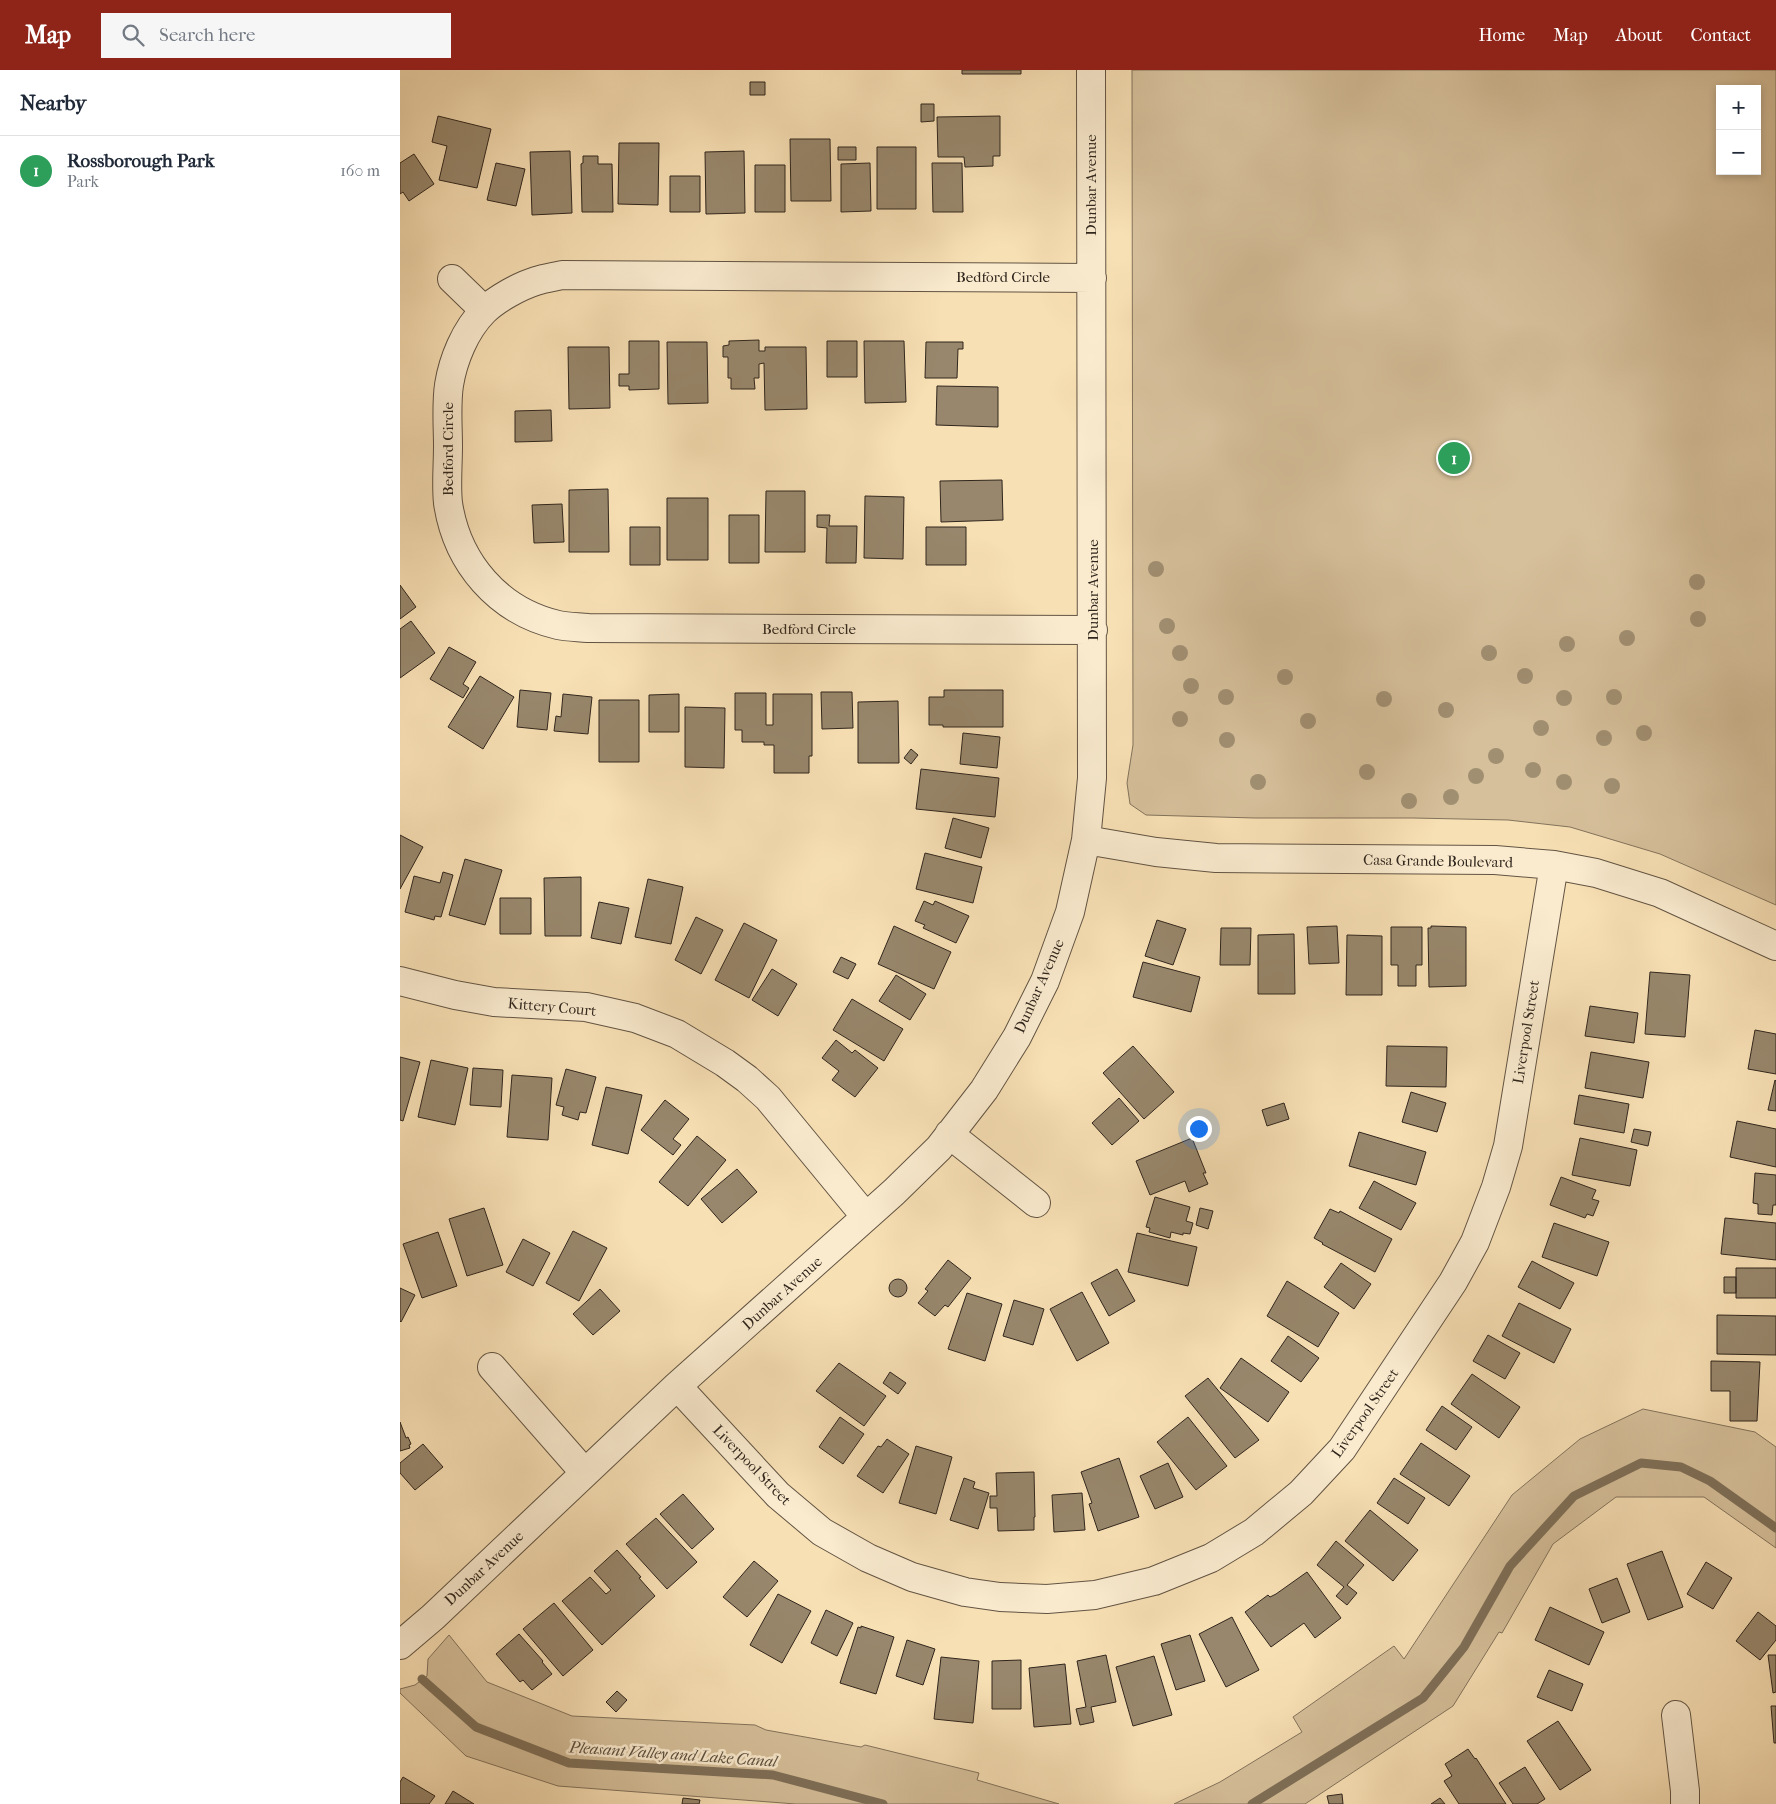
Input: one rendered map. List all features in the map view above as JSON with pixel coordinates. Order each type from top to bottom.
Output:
[{"type":"street","name":"Dunbar Avenue","points":[[400,1645],[677,1386],[894,1192],[939,1148],[989,1083],[1017,1037],[1045,981],[1070,912],[1086,840],[1092,778],[1091,70]]},
{"type":"street","name":"Bedford Circle","points":[[1092,278],[562,276],[536,281],[512,292],[484,310],[457,354],[448,386],[448,501],[454,530],[470,564],[483,581],[505,601],[530,616],[558,625],[588,628],[1093,630]]},
{"type":"street","points":[[452,278],[484,310]]},
{"type":"street","name":"Casa Grande Boulevard","points":[[1086,840],[1156,852],[1216,858],[1495,860],[1554,865],[1596,873],[1660,894],[1776,946]]},
{"type":"street","name":"Liverpool Street","points":[[677,1386],[778,1495],[822,1532],[868,1558],[912,1577],[965,1592],[1000,1597],[1047,1599],[1095,1595],[1154,1581],[1211,1558],[1254,1532],[1294,1499],[1342,1449],[1453,1282],[1475,1242],[1496,1187],[1508,1146],[1554,865]]},
{"type":"street","name":"Kittery Court","points":[[400,981],[455,995],[494,1002],[586,1007],[635,1018],[677,1034],[725,1063],[768,1098],[866,1217]]},
{"type":"street","points":[[949,1134],[1036,1202]]},
{"type":"street","points":[[492,1367],[585,1473]]},
{"type":"street","points":[[1676,1716],[1685,1804]]},
{"type":"shaded area","points":[[1132,70],[1776,70],[1776,905],[1660,854],[1570,827],[1508,820],[1146,815],[1130,804],[1127,783],[1133,745]]},
{"type":"shaded area","points":[[1643,1409],[1755,1432],[1776,1447],[1776,1548],[1704,1497],[1616,1497],[1553,1544],[1502,1633],[1499,1632],[1453,1706],[1305,1804],[1174,1804],[1220,1782],[1302,1732],[1293,1717],[1394,1646],[1404,1659],[1512,1495],[1580,1439]]},
{"type":"shaded area","points":[[449,1635],[487,1682],[572,1716],[755,1725],[766,1730],[861,1747],[865,1745],[979,1773],[977,1780],[1059,1804],[796,1804],[558,1786],[466,1756],[400,1693],[400,1689],[415,1685],[427,1676],[428,1659]]},
{"type":"building","points":[[962,70],[1021,70],[1021,74],[962,74]]},
{"type":"building","points":[[750,82],[765,82],[765,95],[750,95]]},
{"type":"building","points":[[921,104],[934,104],[934,121],[921,122]]},
{"type":"building","points":[[438,116],[491,129],[477,188],[439,180],[447,146],[432,142]]},
{"type":"building","points":[[1000,116],[1000,156],[993,156],[993,166],[965,167],[964,157],[938,157],[937,117]]},
{"type":"building","points":[[790,139],[830,139],[831,201],[791,201]]},
{"type":"building","points":[[619,143],[659,143],[658,205],[618,204]]},
{"type":"building","points":[[838,147],[856,147],[856,160],[838,160]]},
{"type":"building","points":[[877,147],[916,147],[916,209],[877,209]]},
{"type":"building","points":[[570,151],[572,213],[532,215],[530,152]]},
{"type":"building","points":[[744,151],[745,213],[706,214],[705,152]]},
{"type":"building","points":[[414,154],[434,184],[409,201],[403,192],[400,194],[400,163]]},
{"type":"building","points":[[583,156],[598,156],[598,164],[612,164],[613,212],[582,212],[581,164],[583,163]]},
{"type":"building","points":[[496,163],[525,169],[516,206],[487,200]]},
{"type":"building","points":[[870,163],[871,211],[841,212],[841,164]]},
{"type":"building","points":[[932,163],[962,163],[963,212],[933,212]]},
{"type":"building","points":[[755,165],[785,165],[785,212],[755,212]]},
{"type":"building","points":[[670,176],[700,176],[700,212],[670,212]]},
{"type":"building","points":[[759,340],[759,351],[765,351],[765,347],[806,347],[807,409],[765,410],[764,363],[759,364],[759,378],[754,378],[755,389],[731,389],[731,378],[728,378],[728,357],[723,357],[723,346],[729,345],[729,341]]},
{"type":"building","points":[[629,341],[659,341],[659,389],[629,390],[629,386],[619,386],[619,374],[629,374]]},
{"type":"building","points":[[827,341],[857,341],[857,377],[827,377]]},
{"type":"building","points":[[864,341],[904,341],[906,402],[865,403]]},
{"type":"building","points":[[667,342],[707,342],[708,403],[668,404]]},
{"type":"building","points":[[926,342],[963,342],[963,349],[958,349],[957,378],[925,378]]},
{"type":"building","points":[[568,347],[609,347],[610,408],[569,409]]},
{"type":"building","points":[[937,386],[998,387],[998,427],[936,425]]},
{"type":"building","points":[[551,410],[552,441],[515,442],[515,411]]},
{"type":"building","points":[[1002,480],[1003,520],[941,522],[940,481]]},
{"type":"building","points":[[608,489],[609,552],[569,552],[569,490]]},
{"type":"building","points":[[766,491],[805,491],[805,552],[765,552]]},
{"type":"building","points":[[865,496],[904,497],[903,559],[864,558]]},
{"type":"building","points":[[667,498],[708,498],[708,560],[667,560]]},
{"type":"building","points":[[562,504],[564,542],[534,543],[532,505]]},
{"type":"building","points":[[729,515],[759,515],[759,563],[729,563]]},
{"type":"building","points":[[817,515],[830,515],[829,526],[857,526],[856,563],[826,563],[827,528],[817,527]]},
{"type":"building","points":[[630,527],[660,527],[660,565],[630,565]]},
{"type":"building","points":[[926,527],[966,527],[966,565],[926,565]]},
{"type":"building","points":[[400,585],[416,607],[400,619]]},
{"type":"building","points":[[411,621],[435,653],[400,678],[400,629]]},
{"type":"building","points":[[449,647],[476,662],[463,684],[469,688],[463,698],[430,679]]},
{"type":"building","points":[[480,676],[514,697],[483,749],[448,727]]},
{"type":"building","points":[[520,690],[551,693],[547,730],[517,727]]},
{"type":"building","points":[[944,690],[1003,690],[1003,727],[943,727],[943,725],[929,725],[929,697],[944,697]]},
{"type":"building","points":[[821,692],[852,692],[853,728],[822,729]]},
{"type":"building","points":[[735,693],[766,693],[766,725],[773,725],[773,694],[812,694],[812,756],[809,756],[809,773],[774,773],[774,745],[764,745],[764,742],[742,742],[742,730],[735,730]]},
{"type":"building","points":[[563,694],[592,697],[588,734],[554,731],[556,716],[561,717]]},
{"type":"building","points":[[679,694],[679,732],[649,732],[649,695]]},
{"type":"building","points":[[599,700],[639,700],[639,762],[599,762]]},
{"type":"building","points":[[898,701],[899,763],[858,763],[858,702]]},
{"type":"building","points":[[685,707],[725,708],[724,768],[685,767]]},
{"type":"building","points":[[963,733],[1000,737],[997,768],[960,764]]},
{"type":"building","points":[[911,749],[918,755],[911,764],[904,758]]},
{"type":"building","points":[[921,769],[999,778],[995,817],[916,809]]},
{"type":"building","points":[[953,818],[989,828],[981,858],[945,848]]},
{"type":"building","points":[[400,835],[423,847],[400,889]]},
{"type":"building","points":[[925,853],[982,867],[973,903],[916,889]]},
{"type":"building","points":[[465,859],[502,870],[485,925],[449,915]]},
{"type":"building","points":[[443,872],[453,875],[441,917],[435,916],[434,920],[405,912],[414,876],[440,883]]},
{"type":"building","points":[[581,877],[581,936],[545,936],[544,878]]},
{"type":"building","points":[[648,879],[683,887],[671,944],[635,937]]},
{"type":"building","points":[[500,898],[531,898],[531,934],[500,934]]},
{"type":"building","points":[[924,901],[933,905],[935,901],[969,916],[956,943],[923,928],[925,925],[915,921]]},
{"type":"building","points":[[599,902],[629,908],[621,944],[591,938]]},
{"type":"building","points":[[696,917],[723,930],[701,974],[675,960]]},
{"type":"building","points":[[1157,920],[1186,929],[1173,965],[1145,956]]},
{"type":"building","points":[[744,923],[777,940],[749,998],[715,980]]},
{"type":"building","points":[[894,926],[951,952],[934,989],[878,964]]},
{"type":"building","points":[[1337,926],[1339,963],[1309,964],[1307,927]]},
{"type":"building","points":[[1431,926],[1466,927],[1466,986],[1429,987],[1428,928],[1431,928]]},
{"type":"building","points":[[1391,927],[1422,927],[1422,965],[1416,965],[1416,986],[1398,986],[1398,965],[1391,965]]},
{"type":"building","points":[[1221,928],[1251,928],[1250,965],[1220,965]]},
{"type":"building","points":[[1294,934],[1295,994],[1258,994],[1258,935]]},
{"type":"building","points":[[1347,935],[1382,936],[1382,995],[1346,995]]},
{"type":"building","points":[[841,957],[856,964],[848,979],[833,972]]},
{"type":"building","points":[[1143,962],[1200,977],[1191,1012],[1133,997]]},
{"type":"building","points":[[772,969],[797,984],[778,1016],[752,1000]]},
{"type":"building","points":[[1650,972],[1690,975],[1685,1037],[1645,1034]]},
{"type":"building","points":[[896,975],[926,994],[910,1020],[879,1001]]},
{"type":"building","points":[[852,999],[903,1029],[884,1061],[833,1030]]},
{"type":"building","points":[[1590,1006],[1638,1013],[1634,1043],[1585,1036]]},
{"type":"building","points":[[1755,1030],[1776,1034],[1776,1074],[1748,1069]]},
{"type":"building","points":[[836,1040],[852,1053],[855,1050],[878,1068],[855,1097],[832,1080],[839,1071],[822,1058]]},
{"type":"building","points":[[1133,1046],[1174,1092],[1144,1119],[1103,1073]]},
{"type":"building","points":[[1387,1046],[1447,1047],[1446,1087],[1386,1086]]},
{"type":"building","points":[[1591,1052],[1649,1062],[1643,1098],[1585,1088]]},
{"type":"building","points":[[400,1057],[420,1062],[403,1121],[400,1120]]},
{"type":"building","points":[[431,1060],[468,1068],[455,1125],[418,1117]]},
{"type":"building","points":[[473,1068],[503,1070],[501,1107],[470,1105]]},
{"type":"building","points":[[566,1069],[596,1077],[586,1113],[580,1112],[578,1120],[562,1115],[564,1107],[556,1105]]},
{"type":"building","points":[[512,1075],[552,1078],[548,1140],[507,1137]]},
{"type":"building","points":[[1776,1081],[1776,1111],[1768,1110]]},
{"type":"building","points":[[606,1087],[642,1095],[628,1154],[592,1145]]},
{"type":"building","points":[[1411,1092],[1446,1103],[1437,1132],[1402,1122]]},
{"type":"building","points":[[1579,1095],[1629,1104],[1624,1133],[1574,1124]]},
{"type":"building","points":[[1119,1098],[1139,1121],[1112,1145],[1092,1123]]},
{"type":"building","points":[[665,1100],[689,1119],[673,1139],[681,1145],[673,1155],[641,1130]]},
{"type":"building","points":[[1284,1103],[1289,1119],[1267,1126],[1262,1110]]},
{"type":"building","points":[[1737,1121],[1776,1129],[1776,1167],[1730,1157]]},
{"type":"building","points":[[1634,1129],[1651,1132],[1648,1146],[1631,1142]]},
{"type":"building","points":[[1359,1132],[1426,1152],[1416,1185],[1349,1166]]},
{"type":"building","points":[[697,1136],[726,1160],[688,1206],[659,1182]]},
{"type":"building","points":[[1192,1138],[1206,1173],[1203,1173],[1208,1184],[1189,1192],[1185,1181],[1150,1195],[1136,1161]]},
{"type":"building","points":[[1580,1138],[1637,1150],[1630,1186],[1572,1175]]},
{"type":"building","points":[[737,1169],[757,1192],[722,1223],[701,1199]]},
{"type":"building","points":[[1755,1173],[1776,1175],[1776,1205],[1773,1205],[1772,1215],[1758,1214],[1758,1204],[1753,1203]]},
{"type":"building","points":[[1561,1177],[1596,1190],[1592,1199],[1599,1201],[1593,1216],[1587,1214],[1585,1218],[1550,1205]]},
{"type":"building","points":[[1374,1181],[1416,1203],[1401,1230],[1359,1208]]},
{"type":"building","points":[[1155,1197],[1190,1207],[1186,1221],[1193,1223],[1190,1234],[1183,1233],[1183,1235],[1171,1232],[1170,1238],[1149,1232],[1150,1228],[1146,1227]]},
{"type":"building","points":[[484,1208],[503,1265],[467,1276],[449,1219]]},
{"type":"building","points":[[1200,1208],[1213,1211],[1208,1229],[1196,1225]]},
{"type":"building","points":[[1330,1209],[1339,1213],[1340,1211],[1392,1239],[1375,1272],[1314,1238]]},
{"type":"building","points":[[1725,1218],[1776,1223],[1776,1260],[1721,1254]]},
{"type":"building","points":[[1554,1223],[1609,1242],[1597,1276],[1542,1257]]},
{"type":"building","points":[[573,1231],[607,1248],[579,1301],[546,1283]]},
{"type":"building","points":[[438,1232],[457,1286],[422,1298],[403,1244]]},
{"type":"building","points":[[1137,1233],[1197,1247],[1188,1286],[1128,1272]]},
{"type":"building","points":[[523,1239],[550,1253],[533,1286],[506,1272]]},
{"type":"building","points":[[948,1260],[971,1278],[948,1307],[945,1305],[935,1316],[918,1303],[928,1291],[925,1289]]},
{"type":"building","points":[[1532,1261],[1574,1283],[1560,1309],[1518,1287]]},
{"type":"building","points":[[1341,1263],[1371,1284],[1354,1309],[1324,1287]]},
{"type":"building","points":[[1736,1268],[1776,1268],[1776,1298],[1736,1298]]},
{"type":"building","points":[[1117,1269],[1135,1301],[1109,1316],[1091,1283]]},
{"type":"building","points":[[1724,1277],[1736,1277],[1736,1293],[1724,1293]]},
{"type":"building","points":[[898,1279],[904,1282],[907,1288],[904,1294],[898,1297],[892,1294],[889,1288],[892,1282]]},
{"type":"building","points":[[1287,1281],[1339,1313],[1318,1347],[1267,1316]]},
{"type":"building","points":[[400,1288],[415,1295],[401,1322],[400,1321]]},
{"type":"building","points":[[600,1289],[620,1311],[593,1335],[573,1314]]},
{"type":"building","points":[[1082,1292],[1109,1343],[1077,1361],[1050,1309]]},
{"type":"building","points":[[967,1293],[1002,1304],[985,1361],[948,1349]]},
{"type":"building","points":[[1014,1300],[1044,1309],[1033,1345],[1003,1336]]},
{"type":"building","points":[[1519,1303],[1571,1329],[1554,1363],[1502,1336]]},
{"type":"building","points":[[1717,1315],[1776,1316],[1776,1355],[1717,1354]]},
{"type":"building","points":[[1488,1335],[1520,1353],[1505,1379],[1473,1361]]},
{"type":"building","points":[[1288,1336],[1319,1358],[1301,1382],[1271,1361]]},
{"type":"building","points":[[1241,1358],[1289,1392],[1268,1422],[1220,1388]]},
{"type":"building","points":[[1711,1361],[1760,1362],[1757,1421],[1730,1421],[1730,1391],[1711,1391]]},
{"type":"building","points":[[839,1363],[886,1396],[864,1426],[816,1391]]},
{"type":"building","points":[[890,1372],[906,1383],[898,1394],[883,1383]]},
{"type":"building","points":[[1472,1374],[1520,1407],[1499,1438],[1451,1404]]},
{"type":"building","points":[[1208,1378],[1259,1440],[1235,1458],[1185,1396]]},
{"type":"building","points":[[1442,1406],[1472,1427],[1456,1450],[1426,1430]]},
{"type":"building","points":[[840,1417],[864,1434],[843,1464],[819,1447]]},
{"type":"building","points":[[1188,1417],[1227,1466],[1196,1490],[1157,1442]]},
{"type":"building","points":[[400,1422],[406,1438],[408,1437],[411,1444],[409,1445],[410,1448],[400,1451]]},
{"type":"building","points":[[887,1439],[909,1454],[883,1493],[857,1476],[878,1446],[881,1447]]},
{"type":"building","points":[[1421,1443],[1470,1476],[1449,1506],[1400,1474]]},
{"type":"building","points":[[423,1444],[443,1467],[415,1490],[400,1473],[400,1463]]},
{"type":"building","points":[[916,1446],[952,1457],[936,1514],[899,1503]]},
{"type":"building","points":[[1119,1458],[1139,1517],[1098,1531],[1089,1504],[1092,1503],[1081,1472]]},
{"type":"building","points":[[1168,1463],[1183,1497],[1155,1509],[1140,1476]]},
{"type":"building","points":[[1034,1472],[1034,1530],[998,1531],[997,1508],[990,1508],[990,1496],[997,1496],[996,1473]]},
{"type":"building","points":[[964,1478],[975,1482],[973,1488],[989,1493],[978,1529],[950,1520]]},
{"type":"building","points":[[1394,1478],[1425,1498],[1408,1524],[1377,1503]]},
{"type":"building","points":[[1082,1493],[1085,1530],[1054,1532],[1052,1495]]},
{"type":"building","points":[[683,1494],[714,1529],[692,1549],[660,1514]]},
{"type":"building","points":[[1370,1510],[1418,1550],[1393,1581],[1345,1541]]},
{"type":"building","points":[[656,1518],[697,1562],[667,1589],[626,1544]]},
{"type":"building","points":[[1336,1541],[1364,1565],[1347,1585],[1357,1593],[1347,1605],[1336,1596],[1344,1587],[1317,1565]]},
{"type":"building","points":[[617,1550],[655,1596],[602,1645],[562,1601],[590,1577],[606,1594],[611,1590],[594,1571]]},
{"type":"building","points":[[1662,1551],[1683,1607],[1648,1620],[1627,1564]]},
{"type":"building","points":[[754,1561],[778,1581],[747,1617],[723,1597]]},
{"type":"building","points":[[1706,1562],[1732,1578],[1713,1609],[1687,1594]]},
{"type":"building","points":[[1307,1572],[1341,1618],[1315,1638],[1304,1623],[1271,1647],[1245,1612],[1268,1595],[1270,1597],[1276,1594]]},
{"type":"building","points":[[1617,1578],[1630,1612],[1602,1623],[1589,1589]]},
{"type":"building","points":[[778,1594],[811,1611],[782,1663],[750,1645]]},
{"type":"building","points":[[554,1603],[593,1650],[563,1676],[523,1629]]},
{"type":"building","points":[[1550,1607],[1604,1632],[1589,1665],[1535,1640]]},
{"type":"building","points":[[826,1610],[853,1623],[837,1656],[811,1643]]},
{"type":"building","points":[[1758,1612],[1776,1626],[1776,1640],[1760,1660],[1736,1641]]},
{"type":"building","points":[[1232,1617],[1259,1670],[1226,1687],[1199,1634]]},
{"type":"building","points":[[861,1626],[894,1637],[876,1694],[840,1683],[858,1627],[861,1628]]},
{"type":"building","points":[[519,1634],[552,1674],[532,1690],[523,1680],[520,1682],[496,1654]]},
{"type":"building","points":[[1190,1635],[1205,1681],[1176,1690],[1161,1644]]},
{"type":"building","points":[[907,1640],[935,1649],[923,1685],[896,1676]]},
{"type":"building","points":[[1106,1655],[1116,1702],[1091,1707],[1094,1722],[1080,1725],[1076,1709],[1086,1707],[1077,1661]]},
{"type":"building","points":[[1768,1655],[1776,1655],[1776,1692],[1773,1693]]},
{"type":"building","points":[[1154,1656],[1172,1715],[1133,1726],[1116,1667]]},
{"type":"building","points":[[941,1657],[979,1661],[973,1723],[934,1719]]},
{"type":"building","points":[[1021,1660],[1021,1709],[992,1709],[992,1661]]},
{"type":"building","points":[[1065,1664],[1071,1724],[1034,1727],[1029,1668]]},
{"type":"building","points":[[1549,1670],[1583,1684],[1572,1711],[1537,1697]]},
{"type":"building","points":[[617,1691],[627,1700],[616,1712],[606,1702]]},
{"type":"building","points":[[1771,1706],[1776,1706],[1776,1743],[1774,1743]]},
{"type":"building","points":[[1558,1721],[1591,1770],[1560,1790],[1527,1741]]},
{"type":"building","points":[[1468,1749],[1506,1804],[1459,1804],[1444,1781],[1452,1776],[1445,1764]]},
{"type":"building","points":[[1525,1767],[1545,1799],[1537,1804],[1513,1804],[1499,1783]]},
{"type":"building","points":[[403,1777],[435,1796],[429,1804],[400,1804],[400,1782]]},
{"type":"building","points":[[453,1791],[474,1804],[445,1804]]},
{"type":"building","points":[[1342,1794],[1343,1804],[1329,1804],[1327,1796]]},
{"type":"building","points":[[683,1798],[700,1800],[699,1804],[682,1804]]},
{"type":"building","points":[[1440,1798],[1445,1804],[1431,1804]]},
{"type":"waterway","name":"Pleasant Valley and Lake Canal","points":[[1252,1804],[1423,1698],[1464,1647],[1510,1566],[1574,1496],[1641,1463],[1681,1467],[1710,1481],[1776,1528]]},
{"type":"waterway","name":"Pleasant Valley and Lake Canal","points":[[422,1679],[476,1727],[569,1763],[773,1775],[883,1804]]},
{"type":"place","name":"Rossborough Park","points":[[1454,458]]}]
